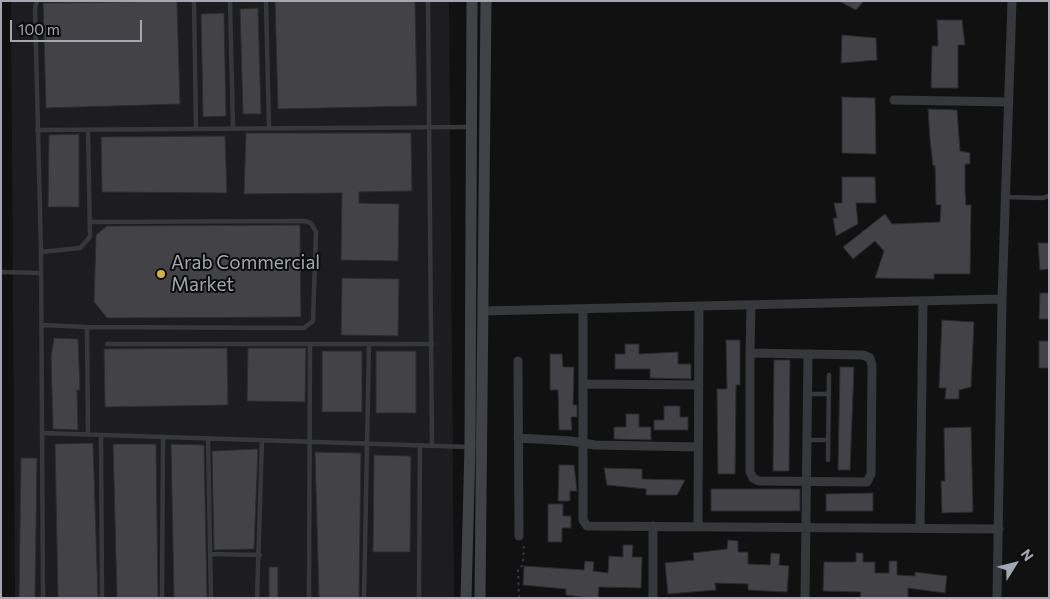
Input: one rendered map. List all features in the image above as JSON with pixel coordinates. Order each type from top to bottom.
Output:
[{"type":"main road","points":[[466,598],[470,447],[472,1]]},
{"type":"main road","points":[[480,598],[486,1]]},
{"type":"street","points":[[997,598],[1002,299],[1012,1]]},
{"type":"street","points":[[894,100],[1008,102]]},
{"type":"street","points":[[483,311],[1002,299]]},
{"type":"street","points":[[920,528],[923,301]]},
{"type":"street","points":[[750,305],[750,353],[751,475],[758,482],[862,484],[871,477],[872,366],[870,358],[863,355],[750,353]]},
{"type":"street","points":[[698,526],[699,306]]},
{"type":"street","points":[[583,309],[583,520],[585,524],[590,526],[999,529]]},
{"type":"street","points":[[805,598],[808,354]]},
{"type":"street","points":[[518,361],[518,536]]},
{"type":"street","points":[[583,384],[699,385]]},
{"type":"street","points":[[518,438],[595,445],[698,447]]},
{"type":"street","points":[[653,526],[653,598]]},
{"type":"lane","points":[[37,1],[37,130],[41,252],[43,433],[43,598]]},
{"type":"lane","points":[[194,1],[196,129]]},
{"type":"lane","points":[[230,1],[233,128]]},
{"type":"lane","points":[[266,1],[269,128]]},
{"type":"lane","points":[[428,1],[432,446]]},
{"type":"lane","points":[[37,130],[470,127]]},
{"type":"lane","points":[[41,252],[80,248],[90,237],[88,130]]},
{"type":"lane","points":[[1005,197],[1043,198],[1049,196]]},
{"type":"lane","points":[[41,325],[304,328],[313,321],[316,232],[311,223],[305,221],[90,222]]},
{"type":"lane","points":[[1,272],[41,273]]},
{"type":"lane","points":[[87,327],[88,434]]},
{"type":"lane","points":[[107,344],[432,344]]},
{"type":"lane","points":[[309,598],[308,442],[310,344]]},
{"type":"lane","points":[[364,598],[369,344]]},
{"type":"lane","points":[[828,460],[829,375]]},
{"type":"lane","points":[[808,394],[829,394]]},
{"type":"lane","points":[[43,433],[470,447]]},
{"type":"lane","points":[[101,435],[102,598]]},
{"type":"lane","points":[[162,598],[163,437]]},
{"type":"lane","points":[[208,438],[210,598]]},
{"type":"lane","points":[[257,598],[260,555],[262,440]]},
{"type":"lane","points":[[807,440],[828,440]]},
{"type":"lane","points":[[419,598],[420,446]]},
{"type":"lane","points":[[210,554],[260,555]]},
{"type":"path","points":[[518,536],[524,543],[523,565],[518,568],[519,598]]},
{"type":"shaded area","points":[[11,1],[449,1],[454,598],[15,598]]},
{"type":"building","points":[[177,1],[180,104],[46,108],[43,3]]},
{"type":"building","points":[[275,1],[415,1],[417,106],[278,109]]},
{"type":"building","points":[[839,1],[864,1],[856,10]]},
{"type":"building","points":[[258,8],[261,114],[243,114],[240,9]]},
{"type":"building","points":[[224,13],[226,116],[203,117],[201,14]]},
{"type":"building","points":[[937,20],[962,20],[965,45],[958,45],[958,88],[931,88],[932,46],[938,46]]},
{"type":"building","points":[[842,35],[876,38],[877,60],[841,63]]},
{"type":"building","points":[[842,97],[875,98],[876,154],[842,153]]},
{"type":"building","points":[[928,109],[957,110],[960,151],[970,153],[970,164],[965,164],[965,191],[966,205],[971,205],[970,274],[934,274],[934,279],[875,278],[884,251],[875,241],[853,259],[843,247],[885,214],[892,224],[940,222],[941,205],[936,205],[935,165],[933,166]]},
{"type":"building","points":[[246,133],[411,133],[412,191],[359,192],[359,203],[399,204],[398,261],[341,260],[342,193],[244,194]]},
{"type":"building","points":[[79,134],[79,207],[48,207],[49,135]]},
{"type":"building","points":[[225,136],[227,193],[102,192],[101,137]]},
{"type":"building","points":[[842,177],[875,177],[876,203],[856,203],[858,224],[836,236],[833,218],[837,218],[834,203],[842,203]]},
{"type":"building","points":[[300,225],[301,317],[107,318],[94,302],[96,235],[107,226]]},
{"type":"building","points":[[1038,243],[1049,243],[1049,269],[1040,270]]},
{"type":"building","points":[[342,278],[399,279],[398,336],[341,335]]},
{"type":"building","points":[[1040,293],[1049,293],[1049,319],[1039,319]]},
{"type":"building","points":[[942,320],[974,322],[971,387],[959,390],[959,399],[945,399],[946,388],[939,388]]},
{"type":"building","points":[[54,338],[78,339],[80,390],[77,390],[78,430],[53,429],[51,357]]},
{"type":"building","points":[[726,340],[740,340],[740,385],[736,385],[735,474],[718,474],[717,389],[727,389]]},
{"type":"building","points":[[1039,341],[1049,341],[1049,368],[1039,368]]},
{"type":"building","points":[[625,344],[639,344],[639,354],[678,352],[678,364],[691,364],[691,379],[650,378],[650,369],[615,369],[615,354],[625,354]]},
{"type":"building","points":[[227,348],[228,405],[105,407],[104,349]]},
{"type":"building","points":[[248,348],[306,348],[305,402],[247,401]]},
{"type":"building","points":[[322,351],[362,351],[362,412],[322,412]]},
{"type":"building","points":[[376,351],[416,351],[416,413],[376,413]]},
{"type":"building","points":[[550,354],[562,354],[563,367],[574,367],[573,405],[577,405],[577,417],[571,417],[572,430],[559,430],[558,390],[550,390]]},
{"type":"building","points":[[774,360],[790,360],[789,471],[773,471]]},
{"type":"building","points":[[840,367],[854,367],[850,470],[838,470]]},
{"type":"building","points":[[664,406],[680,406],[680,417],[688,417],[688,430],[654,430],[654,420],[664,420]]},
{"type":"building","points":[[626,414],[639,414],[639,427],[651,427],[651,440],[614,439],[614,427],[626,427]]},
{"type":"building","points":[[971,427],[973,512],[942,513],[941,481],[945,481],[944,428]]},
{"type":"building","points":[[93,443],[98,598],[58,598],[55,444]]},
{"type":"building","points":[[113,444],[156,444],[158,598],[117,598]]},
{"type":"building","points":[[171,444],[204,445],[207,598],[174,598]]},
{"type":"building","points":[[258,449],[254,549],[214,550],[212,451]]},
{"type":"building","points":[[315,452],[361,453],[359,598],[319,598]]},
{"type":"building","points":[[374,455],[411,456],[410,552],[373,552]]},
{"type":"building","points":[[21,458],[37,458],[35,598],[19,598]]},
{"type":"building","points":[[559,465],[574,465],[577,491],[570,491],[570,501],[558,501]]},
{"type":"building","points":[[604,468],[642,469],[642,479],[685,480],[677,495],[646,495],[646,489],[607,485]]},
{"type":"building","points":[[711,489],[800,489],[800,511],[711,511]]},
{"type":"building","points":[[873,493],[873,511],[826,511],[826,494]]},
{"type":"building","points":[[548,504],[563,504],[563,516],[571,516],[571,528],[562,528],[562,542],[548,542]]},
{"type":"building","points":[[728,540],[738,541],[738,552],[748,552],[748,564],[770,565],[771,553],[780,554],[779,565],[789,566],[787,592],[748,590],[748,584],[715,583],[716,590],[668,594],[665,563],[694,560],[693,553],[727,549]]},
{"type":"building","points":[[623,545],[633,545],[632,557],[642,557],[641,588],[599,587],[598,598],[589,598],[566,595],[566,589],[523,585],[524,566],[584,570],[585,561],[594,562],[593,571],[608,573],[609,556],[623,557]]},
{"type":"building","points":[[856,553],[863,553],[863,562],[875,562],[875,573],[889,573],[889,561],[897,561],[897,575],[915,576],[915,572],[947,576],[945,593],[908,588],[908,598],[860,598],[861,592],[823,591],[824,562],[856,562]]},
{"type":"building","points":[[269,567],[278,567],[278,598],[269,598]]},
{"type":"place","name":"Arab Commercial Market","points":[[161,274]]}]
